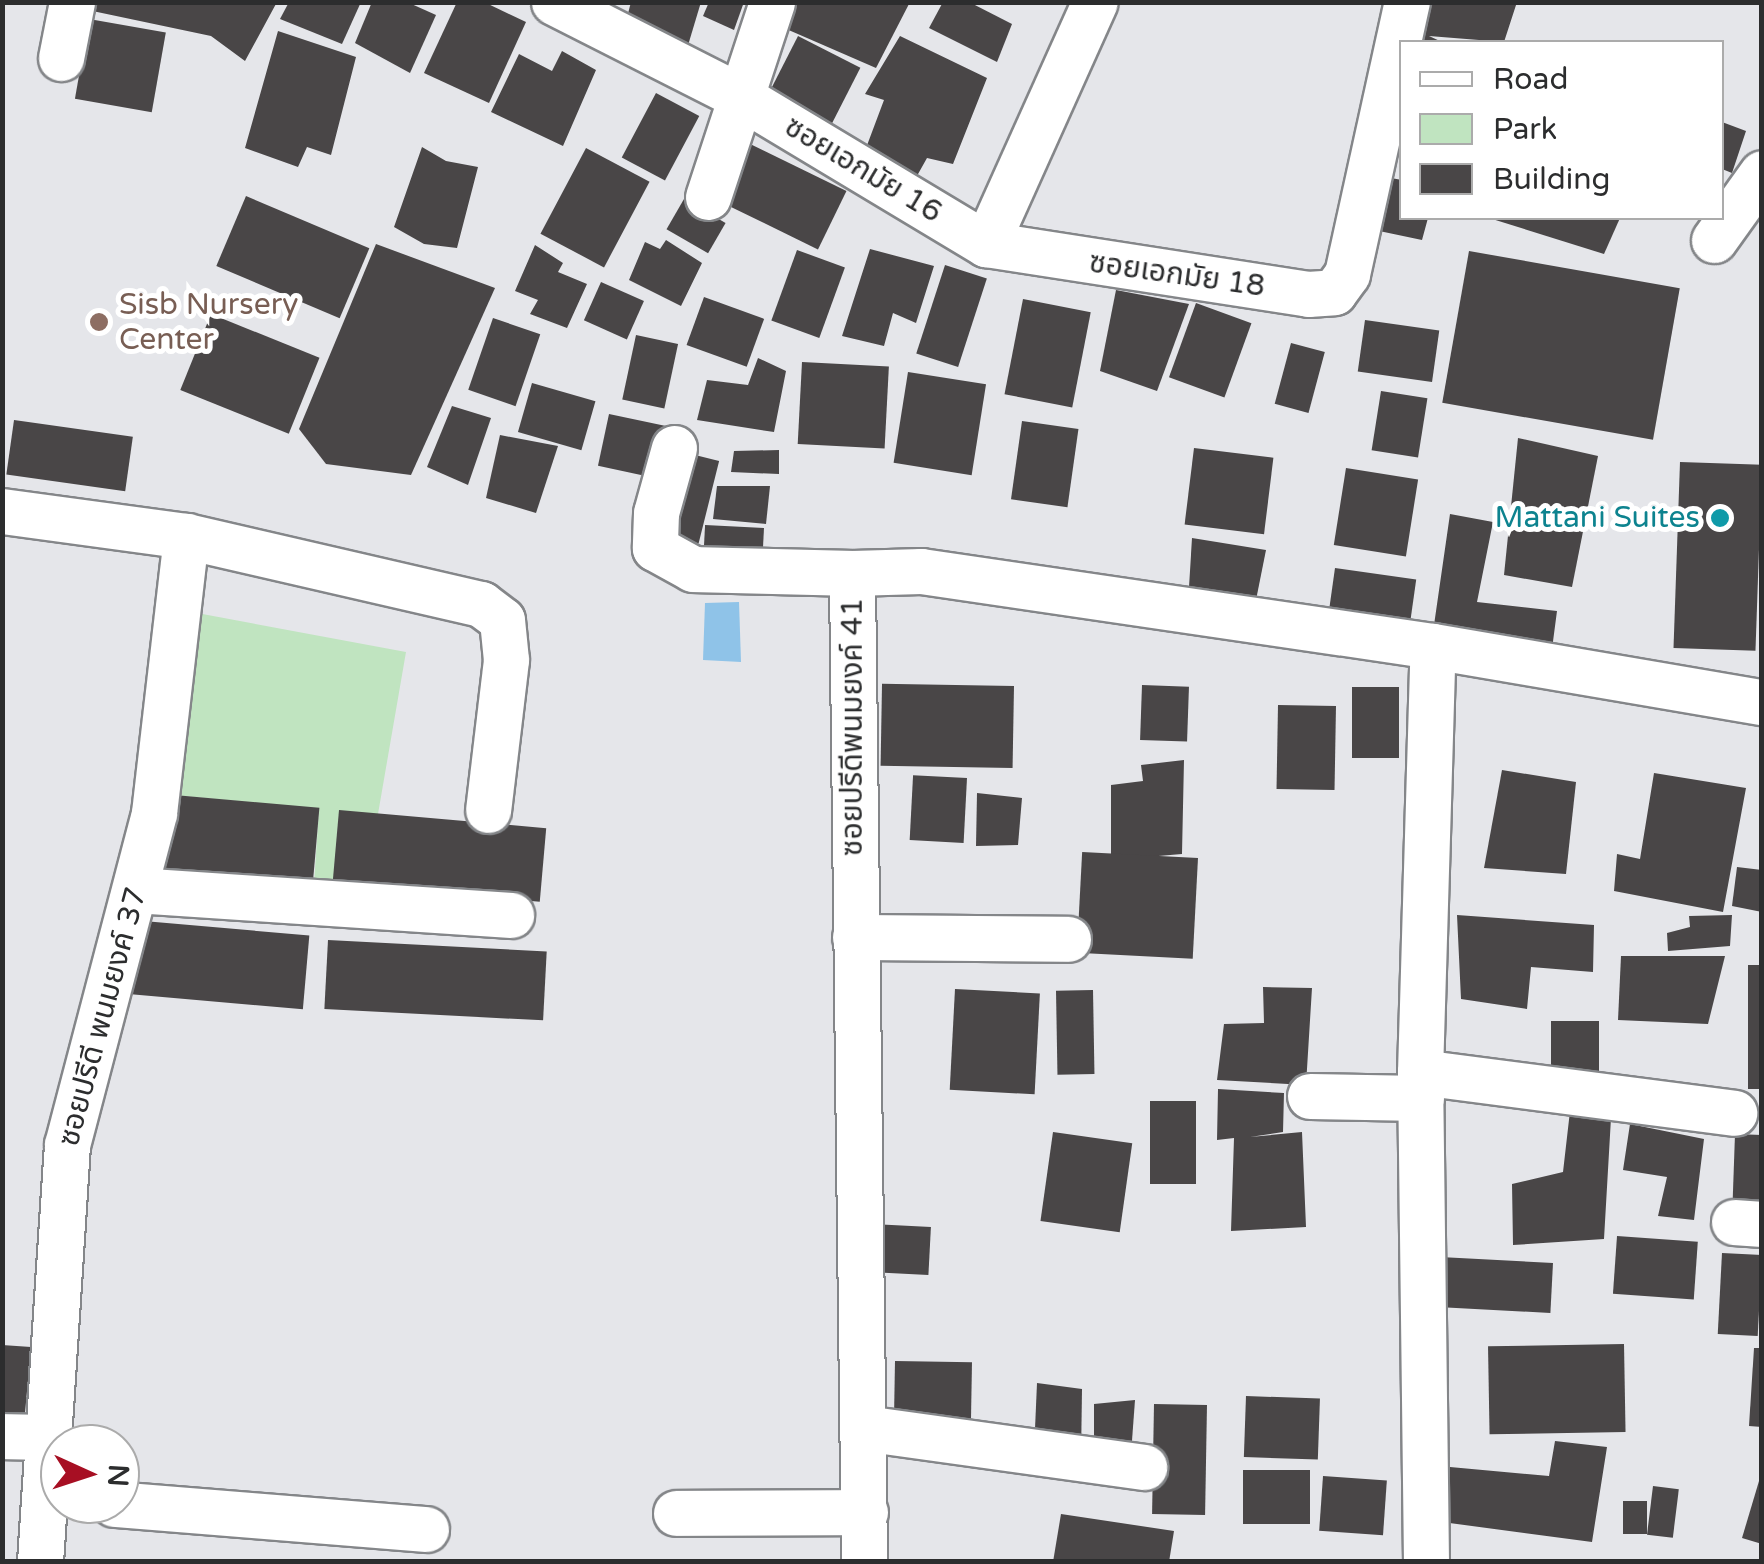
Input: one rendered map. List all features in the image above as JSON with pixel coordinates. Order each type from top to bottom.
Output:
[{"type":"street","points":[[61,58],[72,2]]},
{"type":"street","name":"ซอยเอกมัย 16","points":[[554,2],[741,97],[986,244]]},
{"type":"street","points":[[708,197],[772,2]]},
{"type":"street","points":[[986,244],[1095,2]]},
{"type":"street","name":"ซอยเอกมัย 18","points":[[1399,40],[1408,2]]},
{"type":"street","name":"ซอยเอกมัย 18","points":[[986,244],[1290,291],[1334,292],[1347,274],[1399,42]]},
{"type":"street","points":[[1714,240],[1762,173]]},
{"type":"street","points":[[674,448],[656,513],[655,548],[693,569],[852,573]]},
{"type":"street","points":[[2,510],[186,536],[480,604],[502,620],[506,660],[488,810]]},
{"type":"street","name":"ซอยปรีดี พนมยงค์ 37","points":[[49,1424],[66,1145],[160,782],[186,536]]},
{"type":"street","name":"ซอยปรีดีพนมยงค์ 41","points":[[864,1562],[852,573],[921,571],[1433,646],[1762,702]]},
{"type":"street","points":[[1426,1562],[1420,1085],[1433,646]]},
{"type":"street","points":[[135,890],[511,916]]},
{"type":"street","points":[[855,937],[1068,939]]},
{"type":"street","points":[[1310,1096],[1420,1085],[1734,1113]]},
{"type":"street","points":[[863,1428],[1144,1467]]},
{"type":"street","points":[[2,1436],[40,1437]]},
{"type":"street","points":[[140,1506],[426,1529]]},
{"type":"street","points":[[676,1513],[864,1512]]},
{"type":"street","name":"ซอยปรีดี พนมยงค์ 37","points":[[40,1562],[47,1524]]},
{"type":"green space","points":[[181,610],[406,652],[378,814],[333,884],[314,884],[319,809],[163,794]]},
{"type":"water","points":[[739,602],[741,662],[703,660],[705,603]]},
{"type":"building","points":[[84,2],[277,2],[245,61],[211,36],[83,9]]},
{"type":"building","points":[[289,2],[361,2],[342,44],[280,19]]},
{"type":"building","points":[[372,2],[407,2],[436,15],[410,73],[355,43]]},
{"type":"building","points":[[457,2],[484,2],[526,22],[489,103],[424,73]]},
{"type":"building","points":[[631,2],[701,2],[686,52],[623,33]]},
{"type":"building","points":[[709,2],[744,2],[734,30],[703,16]]},
{"type":"building","points":[[795,2],[910,2],[876,68],[784,28]]},
{"type":"building","points":[[943,2],[969,2],[1012,24],[997,62],[929,28]]},
{"type":"building","points":[[1418,2],[1517,2],[1505,40],[1429,36],[1438,40],[1411,40]]},
{"type":"building","points":[[89,19],[166,33],[152,112],[75,99]]},
{"type":"building","points":[[278,31],[356,57],[331,155],[307,147],[298,167],[245,148]]},
{"type":"building","points":[[798,36],[860,68],[829,128],[767,97]]},
{"type":"building","points":[[900,36],[987,78],[953,164],[927,158],[913,183],[863,156],[884,100],[865,94]]},
{"type":"building","points":[[562,51],[596,70],[563,146],[491,112],[519,54],[552,71]]},
{"type":"building","points":[[656,93],[699,116],[665,180],[622,157]]},
{"type":"building","points":[[1724,123],[1746,131],[1732,173],[1724,170]]},
{"type":"building","points":[[744,141],[846,191],[818,249],[716,199]]},
{"type":"building","points":[[422,147],[446,161],[478,167],[457,248],[424,244],[394,227]]},
{"type":"building","points":[[586,148],[650,182],[604,267],[540,234]]},
{"type":"building","points":[[1380,176],[1399,179],[1399,220],[1427,220],[1422,240],[1365,228]]},
{"type":"building","points":[[246,196],[369,248],[340,318],[216,266]]},
{"type":"building","points":[[684,199],[726,223],[708,253],[666,229]]},
{"type":"building","points":[[1495,220],[1619,220],[1604,254]]},
{"type":"building","points":[[666,240],[702,263],[681,306],[629,280],[645,242],[660,249]]},
{"type":"building","points":[[376,244],[495,288],[411,475],[326,464],[299,429]]},
{"type":"building","points":[[535,245],[563,263],[558,272],[587,284],[567,328],[530,314],[538,300],[515,291]]},
{"type":"building","points":[[870,249],[934,266],[916,323],[893,313],[884,346],[842,336]]},
{"type":"building","points":[[797,250],[845,267],[819,338],[771,320]]},
{"type":"building","points":[[1469,251],[1680,288],[1653,440],[1442,403]]},
{"type":"building","points":[[945,265],[987,279],[958,367],[916,353]]},
{"type":"building","points":[[601,282],[644,301],[627,339],[584,320]]},
{"type":"building","points":[[1116,290],[1189,304],[1157,391],[1100,371]]},
{"type":"building","points":[[704,297],[764,319],[747,367],[687,345]]},
{"type":"building","points":[[1023,299],[1091,312],[1072,407],[1004,394]]},
{"type":"building","points":[[1196,303],[1251,323],[1224,397],[1169,377]]},
{"type":"building","points":[[211,314],[319,358],[289,434],[180,390]]},
{"type":"building","points":[[493,318],[540,334],[516,406],[468,390]]},
{"type":"building","points":[[1365,320],[1439,330],[1432,382],[1358,371]]},
{"type":"building","points":[[636,335],[678,344],[664,408],[622,400]]},
{"type":"building","points":[[1291,343],[1325,352],[1309,413],[1275,404]]},
{"type":"building","points":[[758,358],[786,371],[774,432],[697,420],[707,380],[748,385]]},
{"type":"building","points":[[802,362],[889,367],[885,448],[798,444]]},
{"type":"building","points":[[908,372],[986,384],[972,475],[894,463]]},
{"type":"building","points":[[532,383],[595,401],[581,450],[518,432]]},
{"type":"building","points":[[1381,391],[1427,398],[1418,458],[1372,450]]},
{"type":"building","points":[[452,406],[491,418],[468,485],[427,467]]},
{"type":"building","points":[[609,414],[671,427],[660,479],[598,466]]},
{"type":"building","points":[[14,420],[133,437],[125,491],[6,474]]},
{"type":"building","points":[[1022,421],[1078,429],[1067,507],[1011,499]]},
{"type":"building","points":[[500,435],[558,446],[536,513],[486,498]]},
{"type":"building","points":[[1518,438],[1598,456],[1572,587],[1504,575]]},
{"type":"building","points":[[1194,448],[1273,458],[1264,534],[1185,524]]},
{"type":"building","points":[[779,450],[779,474],[731,472],[734,451]]},
{"type":"building","points":[[691,454],[719,461],[699,543],[670,536]]},
{"type":"building","name":"Mattani Suites","points":[[1680,462],[1762,465],[1755,651],[1674,648]]},
{"type":"building","points":[[1346,468],[1418,479],[1406,556],[1334,545]]},
{"type":"building","points":[[717,486],[770,486],[766,524],[713,519]]},
{"type":"building","points":[[1450,514],[1493,522],[1477,602],[1557,611],[1552,649],[1433,632]]},
{"type":"building","points":[[705,525],[764,528],[762,566],[703,563]]},
{"type":"building","points":[[1192,538],[1266,550],[1254,610],[1188,604]]},
{"type":"building","points":[[1335,568],[1416,579],[1409,628],[1328,617]]},
{"type":"building","points":[[882,684],[1014,686],[1013,768],[881,766]]},
{"type":"building","points":[[1142,685],[1189,687],[1187,742],[1140,740]]},
{"type":"building","points":[[1352,687],[1399,687],[1399,758],[1352,758]]},
{"type":"building","points":[[1278,705],[1336,706],[1335,790],[1277,789]]},
{"type":"building","points":[[1184,760],[1182,854],[1111,860],[1111,785],[1143,781],[1141,765]]},
{"type":"building","points":[[1502,770],[1576,782],[1566,874],[1484,868]]},
{"type":"building","points":[[1654,773],[1746,788],[1723,912],[1614,891],[1617,854],[1640,859]]},
{"type":"building","points":[[913,775],[967,778],[964,843],[910,840]]},
{"type":"building","points":[[977,793],[1022,798],[1018,845],[976,846]]},
{"type":"building","points":[[163,794],[319,808],[312,888],[156,875]]},
{"type":"building","points":[[339,810],[546,828],[540,902],[333,884]]},
{"type":"building","points":[[1082,852],[1198,858],[1193,959],[1077,953]]},
{"type":"building","points":[[1737,867],[1762,870],[1762,912],[1732,906]]},
{"type":"building","points":[[1457,915],[1594,925],[1593,972],[1531,967],[1527,1009],[1461,999]]},
{"type":"building","points":[[1732,915],[1730,946],[1668,951],[1667,933],[1690,927],[1689,916]]},
{"type":"building","points":[[132,920],[309,936],[303,1009],[126,994]]},
{"type":"building","points":[[328,940],[547,951],[543,1020],[324,1009]]},
{"type":"building","points":[[1621,956],[1725,956],[1708,1024],[1618,1020]]},
{"type":"building","points":[[1748,965],[1762,965],[1762,1089],[1748,1089]]},
{"type":"building","points":[[1263,987],[1312,988],[1306,1085],[1217,1080],[1224,1024],[1264,1023]]},
{"type":"building","points":[[955,989],[1040,993],[1035,1094],[950,1090]]},
{"type":"building","points":[[1093,990],[1094,1074],[1057,1075],[1056,991]]},
{"type":"building","points":[[1551,1021],[1599,1021],[1599,1079],[1551,1079]]},
{"type":"building","points":[[1218,1089],[1284,1093],[1283,1132],[1250,1137],[1302,1132],[1306,1227],[1231,1231],[1234,1138],[1217,1140]]},
{"type":"building","points":[[1150,1101],[1196,1101],[1196,1184],[1150,1184]]},
{"type":"building","points":[[1570,1111],[1611,1118],[1604,1239],[1513,1245],[1512,1184],[1563,1172]]},
{"type":"building","points":[[1630,1124],[1704,1139],[1694,1220],[1658,1216],[1667,1177],[1623,1170]]},
{"type":"building","points":[[1053,1132],[1132,1143],[1120,1232],[1040,1221]]},
{"type":"building","points":[[1735,1134],[1762,1135],[1760,1204],[1733,1203]]},
{"type":"building","points":[[872,1224],[931,1227],[928,1275],[869,1272]]},
{"type":"building","points":[[1617,1236],[1698,1242],[1694,1300],[1613,1294]]},
{"type":"building","points":[[1722,1253],[1762,1255],[1758,1336],[1718,1334]]},
{"type":"building","points":[[1440,1257],[1553,1263],[1550,1313],[1438,1307]]},
{"type":"building","points":[[1624,1344],[1626,1432],[1490,1434],[1488,1346]]},
{"type":"building","points":[[2,1345],[31,1347],[25,1413],[2,1412]]},
{"type":"building","points":[[1754,1348],[1762,1348],[1762,1427],[1749,1426]]},
{"type":"building","points":[[895,1361],[972,1362],[971,1433],[894,1432]]},
{"type":"building","points":[[1037,1383],[1082,1389],[1081,1458],[1034,1452]]},
{"type":"building","points":[[1246,1396],[1320,1399],[1318,1460],[1244,1457]]},
{"type":"building","points":[[1135,1400],[1131,1454],[1094,1453],[1094,1404]]},
{"type":"building","points":[[1154,1404],[1207,1405],[1205,1515],[1152,1514]]},
{"type":"building","points":[[1555,1441],[1607,1447],[1592,1542],[1442,1522],[1450,1467],[1549,1476]]},
{"type":"building","points":[[1243,1470],[1310,1470],[1310,1524],[1243,1524]]},
{"type":"building","points":[[1762,1471],[1762,1544],[1742,1538]]},
{"type":"building","points":[[1323,1476],[1387,1480],[1383,1535],[1319,1531]]},
{"type":"building","points":[[1653,1486],[1679,1489],[1673,1538],[1647,1535]]},
{"type":"building","points":[[1623,1501],[1647,1501],[1647,1534],[1623,1534]]},
{"type":"building","points":[[1061,1514],[1174,1531],[1169,1562],[1053,1562]]},
{"type":"place","name":"Sisb Nursery Center","points":[[99,322]]},
{"type":"place","name":"Mattani Suites","points":[[1720,518]]}]
